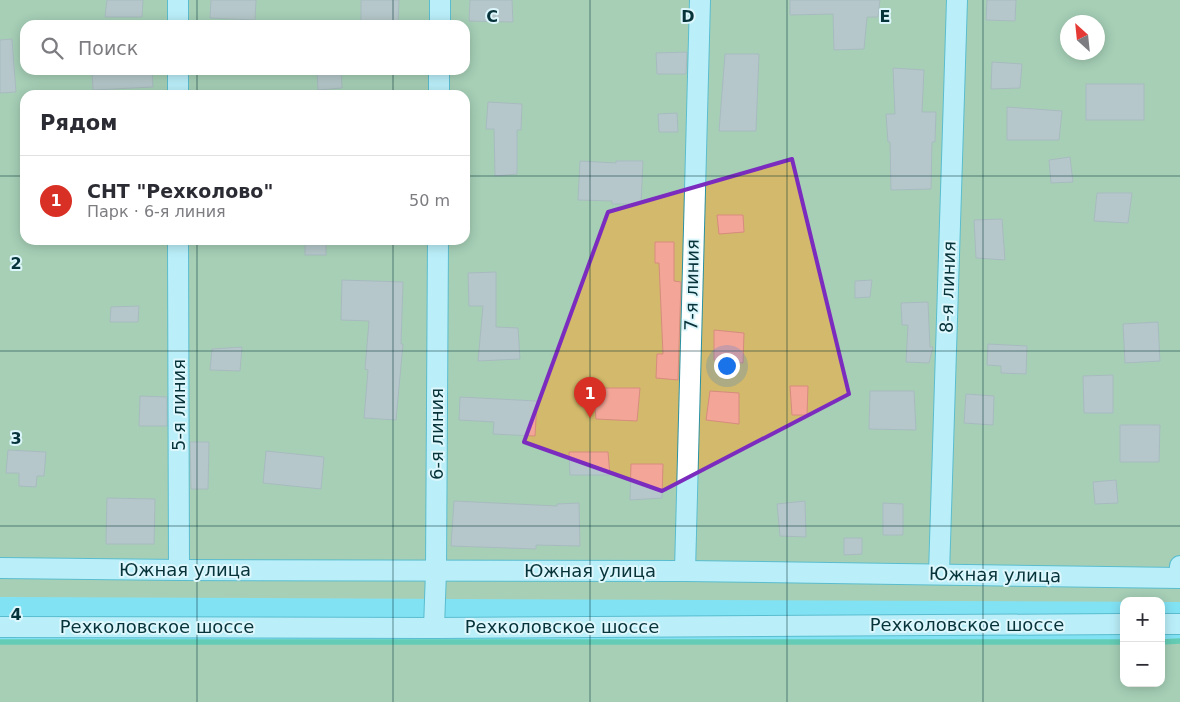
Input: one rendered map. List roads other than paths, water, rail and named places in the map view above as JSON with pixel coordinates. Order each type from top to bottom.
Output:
[{"type":"street","points":[[178,0],[178,20]]},
{"type":"street","points":[[440,0],[440,20]]},
{"type":"street","name":"7-я линия","points":[[685,571],[700,0]]},
{"type":"street","name":"8-я линия","points":[[939,574],[957,0]]},
{"type":"street","points":[[178,75],[178,90]]},
{"type":"street","points":[[439,75],[439,90]]},
{"type":"street","name":"5-я линия","points":[[178,245],[179,570]]},
{"type":"street","name":"6-я линия","points":[[434,628],[438,245]]},
{"type":"street","points":[[1180,566],[1180,578]]},
{"type":"street","name":"Южная улица","points":[[0,568],[685,571],[1180,578]]},
{"type":"street","name":"Рехколовское шоссе","points":[[0,627],[434,628],[1120,624]]},
{"type":"street","points":[[1165,624],[1180,624]]},
{"type":"waterway","points":[[1165,642],[1180,641]]},
{"type":"waterway","points":[[0,642],[1120,642]]},
{"type":"place","name":"СНТ \"Рехколово\"","points":[[590,418]]}]
